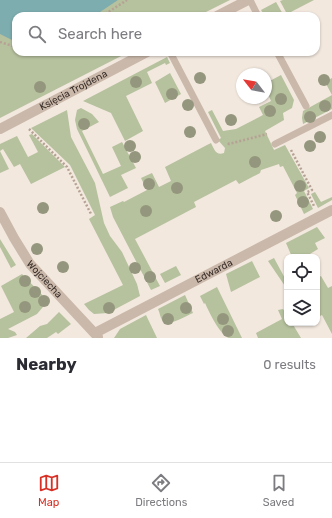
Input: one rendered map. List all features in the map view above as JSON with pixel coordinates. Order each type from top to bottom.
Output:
[{"type":"street","points":[[225,12],[249,0]]},
{"type":"street","name":"Księcia Trojdena","points":[[0,129],[139,56]]},
{"type":"street","name":"Edwarda","points":[[97,335],[332,210]]},
{"type":"street","name":"Wojciecha","points":[[0,212],[17,245],[30,264],[97,335]]},
{"type":"lane","points":[[249,0],[256,12]]},
{"type":"lane","points":[[172,56],[216,140]]},
{"type":"lane","points":[[280,56],[306,106]]},
{"type":"lane","points":[[275,144],[332,115]]},
{"type":"path","points":[[108,12],[127,0]]},
{"type":"path","points":[[0,42],[12,46]]},
{"type":"path","points":[[27,127],[67,167],[91,214]]},
{"type":"path","points":[[216,140],[222,140],[229,144],[267,134],[275,144]]},
{"type":"path","points":[[284,139],[312,190],[308,192],[319,217]]},
{"type":"green space","points":[[0,0],[230,0],[206,12],[12,12],[12,56],[121,56],[0,118]]},
{"type":"green space","points":[[314,0],[291,12],[286,12],[280,1]]},
{"type":"green space","points":[[276,2],[282,12],[262,12],[261,10]]},
{"type":"green space","points":[[167,57],[170,63],[166,65],[165,63],[147,72],[152,83],[126,96],[143,131],[125,141],[111,113],[83,101]]},
{"type":"green space","points":[[170,73],[181,94],[165,103],[155,82]]},
{"type":"green space","points":[[281,75],[294,100],[292,108],[283,113],[284,120],[265,131],[274,150],[285,145],[309,188],[304,191],[313,209],[304,214],[295,195],[297,193],[283,166],[280,167],[279,164],[261,170],[260,173],[239,184],[236,180],[194,202],[196,207],[135,239],[160,286],[151,290],[113,217],[110,207],[123,201],[124,202],[147,190],[141,178],[152,173],[159,187],[171,181],[165,167],[211,143],[217,153],[224,153],[225,148],[218,140],[221,138],[208,112],[212,110],[223,131],[236,129],[263,115],[259,107],[265,104],[272,104],[272,80]]},
{"type":"green space","points":[[332,78],[332,95],[325,82]]},
{"type":"green space","points":[[332,95],[332,109],[303,124],[303,111]]},
{"type":"green space","points":[[81,108],[92,114],[99,122],[82,131],[103,174],[121,166],[112,147],[122,142],[136,168],[121,175],[128,188],[110,197],[77,129],[75,120],[77,110]]},
{"type":"green space","points":[[67,110],[71,137],[95,183],[104,223],[110,236],[122,252],[137,284],[140,296],[108,313],[94,314],[84,304],[123,285],[89,219],[95,215],[70,165],[31,128]]},
{"type":"green space","points":[[32,134],[65,167],[31,184],[20,164],[14,167],[3,149],[0,151],[0,144],[17,136],[28,157],[38,152],[29,135]]},
{"type":"green space","points":[[0,151],[9,169],[0,173]]},
{"type":"green space","points":[[315,192],[321,202],[332,197],[332,200],[318,208],[311,194]]},
{"type":"green space","points":[[317,227],[325,238],[315,243],[318,249],[310,254],[291,254],[286,243]]},
{"type":"green space","points":[[0,239],[16,265],[11,268],[0,247]]},
{"type":"green space","points":[[274,258],[284,276],[284,285],[268,261]]},
{"type":"green space","points":[[252,261],[260,277],[231,292],[226,274]]},
{"type":"green space","points":[[176,266],[181,275],[165,283],[160,274]]},
{"type":"green space","points":[[22,274],[48,301],[37,314],[8,329],[15,332],[17,335],[8,338],[0,338],[0,319],[14,312],[1,286]]},
{"type":"green space","points":[[320,276],[328,288],[332,286],[332,334],[322,315],[320,316]]},
{"type":"green space","points":[[217,287],[242,338],[229,338],[222,333],[200,296]]},
{"type":"green space","points":[[185,295],[193,313],[173,322],[165,322],[162,320],[158,309]]},
{"type":"green space","points":[[283,309],[284,310],[284,326],[294,326],[301,338],[258,338],[256,333],[282,319],[278,310]]},
{"type":"green space","points":[[59,312],[71,324],[58,334],[56,332],[47,338],[26,338],[40,326],[47,324]]},
{"type":"green space","points":[[146,315],[157,338],[114,338],[120,329]]},
{"type":"water","points":[[0,0],[118,0],[100,12],[12,12],[12,40],[0,34]]}]
